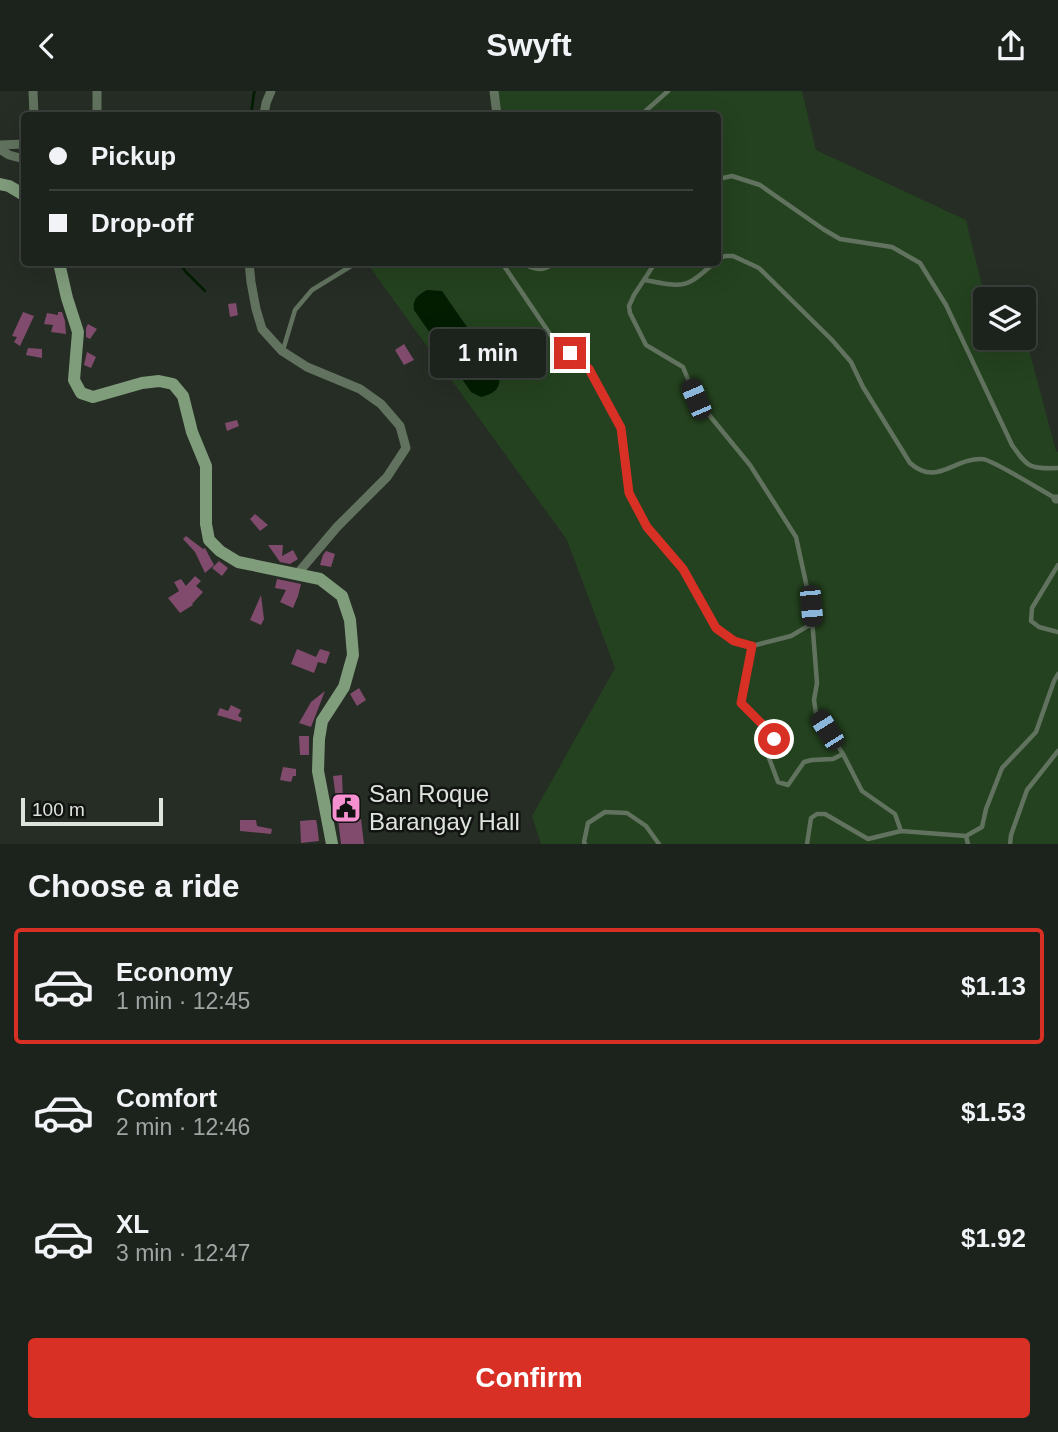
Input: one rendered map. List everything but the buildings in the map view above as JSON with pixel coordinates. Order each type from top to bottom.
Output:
[{"type":"street","points":[[33,91],[34,112]]},
{"type":"street","points":[[97,91],[97,112]]},
{"type":"street","points":[[264,112],[271,91]]},
{"type":"street","points":[[494,91],[497,112]]},
{"type":"street","points":[[0,147],[21,144]]},
{"type":"street","points":[[0,147],[9,155],[21,158]]},
{"type":"street","points":[[0,184],[21,193]]},
{"type":"street","points":[[60,266],[78,332],[74,380],[81,393],[93,397],[159,380],[173,384],[183,396],[192,432],[206,467],[206,524],[209,540],[220,551],[238,562],[320,579],[342,596],[350,620],[353,655],[344,687],[322,721],[319,739],[318,771],[332,844]]},
{"type":"street","points":[[249,266],[262,329],[282,351],[307,367],[360,389],[381,404],[400,426],[406,448],[387,477],[337,527],[298,573]]},
{"type":"lane","points":[[644,112],[668,91]]},
{"type":"lane","points":[[721,178],[732,176],[760,185],[840,239],[892,247],[920,263],[946,305],[1012,446],[1023,462],[1036,469],[1058,468]]},
{"type":"lane","points":[[721,258],[733,256],[759,268],[832,340],[851,362],[863,387],[910,463],[920,471],[933,473],[970,460],[985,459],[1057,500]]},
{"type":"lane","points":[[282,351],[295,310],[312,290],[351,266]]},
{"type":"lane","points":[[504,266],[552,337],[589,369],[621,428],[629,493],[647,527],[683,569],[716,628],[734,641],[752,646],[791,636],[813,623]]},
{"type":"lane","points":[[529,266],[537,269],[550,266]]},
{"type":"lane","points":[[653,266],[634,295],[629,306],[630,313],[646,345],[683,367],[696,399],[750,465],[796,537],[813,623],[816,713],[843,754],[862,791],[895,814],[901,831]]},
{"type":"lane","points":[[645,280],[675,285],[687,284],[710,266]]},
{"type":"lane","points":[[1058,565],[1032,608],[1031,621],[1039,627],[1058,632]]},
{"type":"lane","points":[[752,646],[741,703],[774,739],[769,758],[778,782],[788,785],[804,762],[812,759],[833,759],[843,754]]},
{"type":"lane","points":[[807,844],[811,818],[817,814],[825,814],[868,839],[901,831],[967,836],[982,827],[1002,768],[1036,732],[1058,674]]},
{"type":"lane","points":[[1010,844],[1027,790],[1058,751]]},
{"type":"lane","points":[[585,844],[588,823],[605,812],[627,813],[646,826],[659,844]]},
{"type":"lane","points":[[967,836],[968,844]]},
{"type":"shaded area","points":[[498,91],[802,91],[816,150],[966,220],[983,287],[973,287],[973,350],[1029,350],[1058,452],[1058,844],[541,844],[532,816],[615,668],[567,540],[369,266],[721,266],[721,112],[500,112]]},
{"type":"shaded area","points":[[427,290],[442,291],[499,373],[499,383],[494,392],[481,397],[471,392],[414,310],[416,298]]},
{"type":"waterway","points":[[251,112],[255,91]]},
{"type":"waterway","points":[[181,266],[205,291]]},
{"type":"place","name":"San Roque Barangay Hall","points":[[346,808]]},
{"type":"route","points":[[570,353],[589,369],[621,428],[629,493],[647,527],[683,569],[716,628],[734,641],[752,646],[741,703],[774,739]]}]
